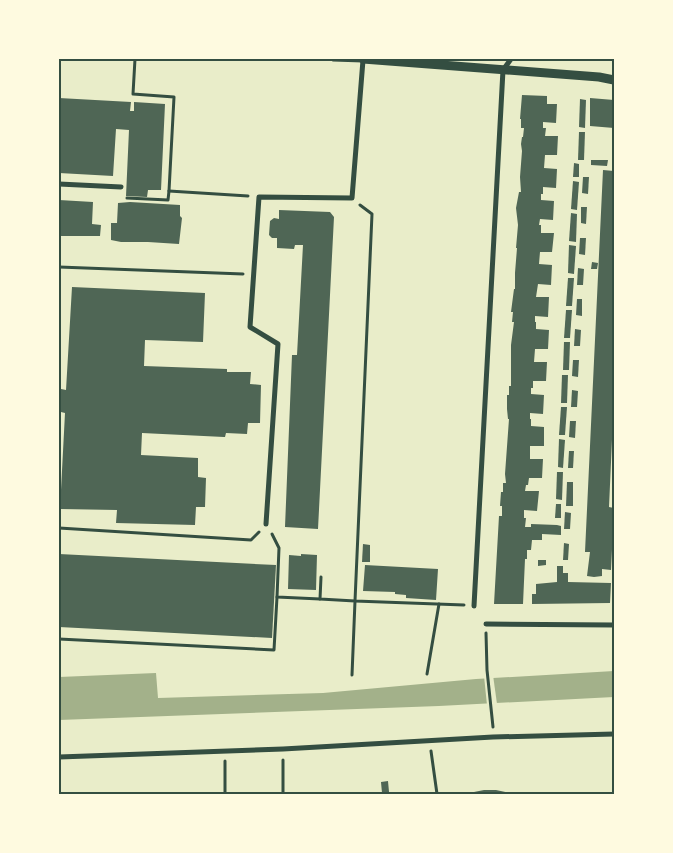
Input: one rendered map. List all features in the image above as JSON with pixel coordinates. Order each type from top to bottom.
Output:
[{"type":"street","points":[[333,59],[363,59],[599,77],[614,80]]},
{"type":"street","points":[[266,524],[278,344],[250,327],[259,197],[352,198],[363,59]]},
{"type":"street","points":[[474,606],[503,70],[512,59]]},
{"type":"street","points":[[59,184],[121,187]]},
{"type":"street","points":[[486,624],[614,625]]},
{"type":"street","points":[[59,757],[282,750],[429,740],[614,734]]},
{"type":"path","points":[[121,187],[121,198],[168,200],[174,96],[133,94],[135,59]]},
{"type":"path","points":[[169,191],[259,197]]},
{"type":"path","points":[[352,198],[372,214],[352,675]]},
{"type":"path","points":[[59,267],[254,274]]},
{"type":"path","points":[[59,528],[251,540],[266,524],[280,548],[274,650],[59,639]]},
{"type":"path","points":[[320,599],[321,576]]},
{"type":"path","points":[[277,597],[474,606]]},
{"type":"path","points":[[427,674],[439,604]]},
{"type":"path","points":[[486,624],[486,670],[494,737]]},
{"type":"path","points":[[429,740],[436,794]]},
{"type":"path","points":[[282,750],[283,794]]},
{"type":"path","points":[[225,751],[225,794]]},
{"type":"shaded area","points":[[614,671],[614,697],[439,706],[59,720],[59,677],[156,673],[158,698],[323,693],[476,679]]},
{"type":"pier","points":[[493,675],[497,704],[487,705],[484,676]]},
{"type":"building","points":[[522,95],[547,96],[547,104],[557,104],[556,123],[543,122],[543,128],[546,128],[545,136],[558,136],[557,155],[545,155],[544,168],[557,169],[556,188],[543,187],[543,194],[541,194],[541,200],[554,201],[553,220],[540,219],[539,225],[541,225],[541,233],[554,233],[552,252],[540,252],[539,264],[552,265],[551,285],[538,284],[536,297],[549,297],[548,317],[535,316],[536,329],[549,330],[548,349],[535,349],[534,362],[547,362],[546,381],[533,381],[533,388],[531,388],[531,394],[544,395],[543,414],[530,413],[531,426],[544,427],[544,446],[530,446],[530,459],[543,459],[542,478],[529,478],[525,491],[539,491],[537,511],[524,510],[524,518],[526,518],[525,527],[531,527],[531,524],[561,526],[561,535],[542,534],[542,540],[532,540],[531,550],[527,550],[527,559],[525,559],[523,604],[494,604],[499,516],[502,516],[502,506],[500,506],[501,492],[503,492],[503,483],[506,483],[509,419],[507,395],[509,395],[509,386],[511,386],[511,345],[514,322],[512,322],[513,312],[511,312],[515,289],[518,225],[516,208],[519,192],[521,192],[521,144],[524,128],[521,128],[520,119]]},
{"type":"building","points":[[59,98],[131,102],[130,111],[134,111],[134,102],[165,104],[161,190],[148,190],[147,197],[126,196],[129,130],[116,129],[113,176],[59,173]]},
{"type":"building","points":[[590,98],[614,100],[614,128],[590,126]]},
{"type":"building","points":[[580,99],[586,100],[585,128],[579,127]]},
{"type":"building","points":[[579,132],[585,132],[584,160],[578,160]]},
{"type":"building","points":[[591,160],[608,160],[607,166],[591,165]]},
{"type":"building","points":[[574,163],[579,164],[579,177],[573,177]]},
{"type":"building","points":[[603,170],[614,171],[614,417],[609,507],[614,508],[611,570],[602,569],[602,576],[594,577],[587,576],[590,552],[585,552]]},
{"type":"building","points":[[583,177],[589,177],[588,194],[582,193]]},
{"type":"building","points":[[573,181],[579,182],[577,210],[571,209]]},
{"type":"building","points":[[59,200],[93,202],[92,224],[101,225],[100,236],[59,236]]},
{"type":"building","points":[[118,203],[180,205],[180,216],[182,218],[179,244],[111,240],[111,223],[117,223]]},
{"type":"building","points":[[581,207],[587,207],[586,224],[581,223]]},
{"type":"building","points":[[279,210],[330,212],[334,217],[318,529],[285,527],[292,355],[297,355],[303,245],[295,245],[294,249],[277,248],[277,238],[272,238],[269,235],[270,221],[274,218],[279,219]]},
{"type":"building","points":[[571,213],[577,214],[576,242],[569,241]]},
{"type":"building","points":[[580,238],[586,238],[585,255],[579,254]]},
{"type":"building","points":[[569,245],[576,246],[574,274],[568,273]]},
{"type":"building","points":[[592,262],[598,263],[597,269],[591,269]]},
{"type":"building","points":[[578,268],[584,269],[583,285],[577,285]]},
{"type":"building","points":[[568,278],[574,278],[572,306],[566,306]]},
{"type":"building","points":[[72,287],[205,293],[203,342],[145,340],[144,366],[227,369],[227,372],[251,372],[250,384],[261,385],[260,423],[248,423],[247,434],[226,433],[224,437],[142,433],[141,455],[198,458],[198,477],[206,478],[205,507],[196,507],[195,525],[116,523],[117,510],[60,509],[65,413],[61,412],[61,389],[66,390]]},
{"type":"building","points":[[577,299],[582,299],[582,316],[576,315]]},
{"type":"building","points":[[566,310],[572,310],[570,338],[564,338]]},
{"type":"building","points":[[575,329],[581,330],[580,346],[574,346]]},
{"type":"building","points":[[564,342],[570,342],[569,370],[563,370]]},
{"type":"building","points":[[573,360],[579,360],[578,377],[572,376]]},
{"type":"building","points":[[562,375],[568,375],[567,403],[561,403]]},
{"type":"building","points":[[572,390],[578,391],[577,407],[571,407]]},
{"type":"building","points":[[561,407],[567,407],[565,435],[559,435]]},
{"type":"building","points":[[570,421],[576,421],[575,438],[569,437]]},
{"type":"building","points":[[559,439],[565,440],[563,468],[558,467]]},
{"type":"building","points":[[569,451],[574,451],[573,468],[568,468]]},
{"type":"building","points":[[557,472],[563,472],[562,500],[556,499]]},
{"type":"building","points":[[567,482],[573,482],[573,506],[566,506]]},
{"type":"building","points":[[556,504],[561,504],[561,518],[555,518]]},
{"type":"building","points":[[565,512],[571,513],[570,529],[564,529]]},
{"type":"building","points":[[564,543],[569,544],[568,560],[563,560]]},
{"type":"building","points":[[363,544],[370,545],[370,562],[362,562]]},
{"type":"building","points":[[59,554],[276,565],[272,638],[59,627]]},
{"type":"building","points":[[301,554],[317,555],[316,590],[288,589],[289,555],[301,556]]},
{"type":"building","points":[[538,560],[546,560],[546,565],[538,566]]},
{"type":"building","points":[[365,565],[438,569],[436,600],[406,598],[406,595],[395,594],[395,592],[363,591]]},
{"type":"building","points":[[557,566],[563,566],[563,573],[568,573],[568,582],[611,583],[610,603],[532,604],[532,594],[536,594],[536,584],[557,582]]},
{"type":"building","points":[[388,781],[389,792],[382,793],[381,782]]},
{"type":"building","points":[[496,790],[515,794],[464,794]]}]
